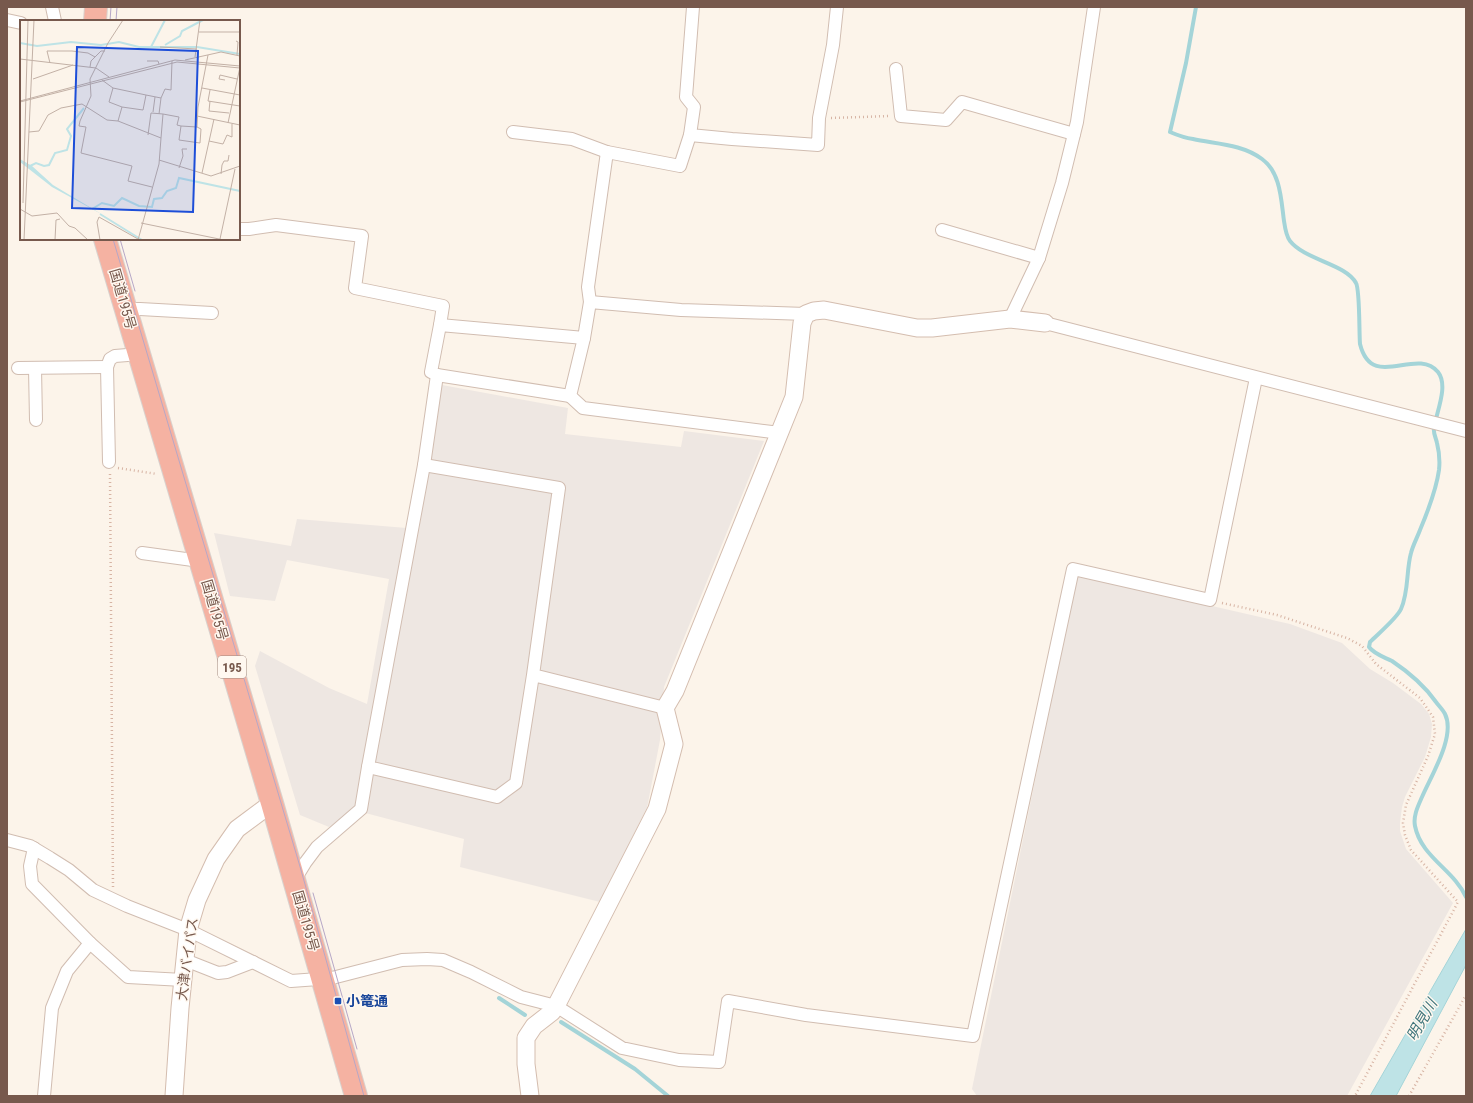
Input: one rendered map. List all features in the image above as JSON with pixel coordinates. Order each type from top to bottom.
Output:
[{"type":"highway","points":[[95,20],[96,7]]},
{"type":"highway","name":"国道195号","points":[[105,240],[272,803],[356,1096]]},
{"type":"street","points":[[52,7],[55,20]]},
{"type":"street","points":[[513,132],[572,139],[607,152],[680,166],[690,135],[694,107],[686,97],[693,7]]},
{"type":"street","points":[[690,135],[818,145],[819,118],[834,45],[837,7]]},
{"type":"street","points":[[1010,319],[1038,258],[1062,183],[1078,122],[1094,7]]},
{"type":"street","points":[[7,20],[20,23]]},
{"type":"street","points":[[896,69],[901,116],[946,120],[962,102],[1074,134]]},
{"type":"street","points":[[570,396],[584,338],[590,302],[588,287],[607,152]]},
{"type":"street","points":[[240,228],[249,229],[276,225],[362,236],[355,288],[442,306],[432,372],[437,375],[570,396],[583,408],[780,433]]},
{"type":"street","points":[[942,230],[1038,258]]},
{"type":"street","points":[[590,302],[681,310],[806,314],[824,310],[890,324],[917,328],[932,328],[1010,319],[1045,323],[1256,378],[1466,430]]},
{"type":"street","points":[[127,312],[134,309],[140,309],[212,313]]},
{"type":"street","points":[[530,1096],[526,1064],[526,1038],[534,1026],[552,1012],[556,1006],[657,809],[674,744],[665,708],[675,691],[794,397],[802,323],[806,314]]},
{"type":"street","points":[[440,325],[584,338]]},
{"type":"street","points":[[110,465],[107,367],[110,359],[115,356],[140,354]]},
{"type":"street","points":[[18,368],[107,367]]},
{"type":"street","points":[[35,368],[36,420]]},
{"type":"street","points":[[294,882],[305,863],[317,847],[361,809],[424,465],[437,375]]},
{"type":"street","points":[[7,840],[34,848],[69,870],[92,890],[126,906],[188,930],[291,981],[322,980],[402,960],[443,960],[521,997],[556,1006],[622,1048],[679,1060],[719,1062],[728,1001],[806,1014],[973,1036],[1073,568],[1210,600],[1256,378]]},
{"type":"street","points":[[368,767],[497,797],[516,783],[533,675],[559,488],[424,465]]},
{"type":"street","points":[[142,553],[200,561]]},
{"type":"street","points":[[533,675],[665,708]]},
{"type":"street","name":"大津バイパス","points":[[174,1096],[180,1008],[188,930],[196,900],[216,859],[237,829],[272,803]]},
{"type":"street","points":[[34,848],[30,866],[32,884],[90,943],[128,977],[183,980]]},
{"type":"street","points":[[44,1096],[52,1008],[67,971],[90,943]]},
{"type":"street","points":[[185,960],[218,973],[227,972],[253,962]]},
{"type":"path","points":[[819,118],[901,116]]},
{"type":"path","points":[[113,900],[110,465],[176,476]]},
{"type":"path","points":[[1210,600],[1277,615],[1347,638],[1362,646],[1376,664],[1420,698],[1433,716],[1435,734],[1428,756],[1406,805],[1403,823],[1405,835],[1411,850],[1458,902],[1355,1096]]},
{"type":"path","points":[[1409,1096],[1466,995]]},
{"type":"shaded area","points":[[442,385],[568,408],[565,434],[681,447],[684,431],[764,441],[664,687],[660,740],[647,808],[600,902],[460,867],[464,839],[354,810],[329,827],[300,815],[255,666],[260,651],[329,688],[367,704],[389,579],[287,560],[275,601],[230,596],[214,533],[291,546],[297,519],[419,529]]},
{"type":"shaded area","points":[[1077,575],[1290,624],[1342,643],[1370,669],[1393,683],[1421,704],[1429,714],[1432,724],[1431,737],[1425,757],[1405,797],[1402,807],[1400,831],[1406,849],[1453,903],[1347,1096],[977,1096],[972,1089]]},
{"type":"water","name":"明見川","points":[[1466,929],[1466,965],[1396,1096],[1370,1096]]},
{"type":"waterway","points":[[1196,7],[1186,63],[1170,132],[1187,138],[1237,147],[1262,159],[1277,179],[1281,196],[1285,229],[1290,241],[1305,253],[1344,271],[1356,283],[1359,302],[1360,344],[1366,358],[1374,365],[1384,367],[1418,363],[1429,365],[1438,372],[1441,378],[1441,400],[1434,430],[1438,446],[1439,460],[1436,486],[1411,553],[1404,602],[1399,613],[1370,642],[1369,647],[1411,675],[1427,690],[1445,714],[1448,723],[1445,744],[1415,815],[1415,826],[1418,837],[1424,846],[1461,887],[1466,897]]},
{"type":"waterway","points":[[499,998],[525,1015]]},
{"type":"waterway","points":[[561,1022],[635,1069],[668,1096]]},
{"type":"tram line","points":[[110,20],[111,7]]},
{"type":"tram line","points":[[116,20],[117,7]]},
{"type":"tram line","points":[[113,240],[301,870],[364,1096]]},
{"type":"tram line","points":[[120,240],[135,291]]},
{"type":"tram line","points":[[313,893],[357,1049]]},
{"type":"place","name":"小篭通","points":[[338,1001]]}]
